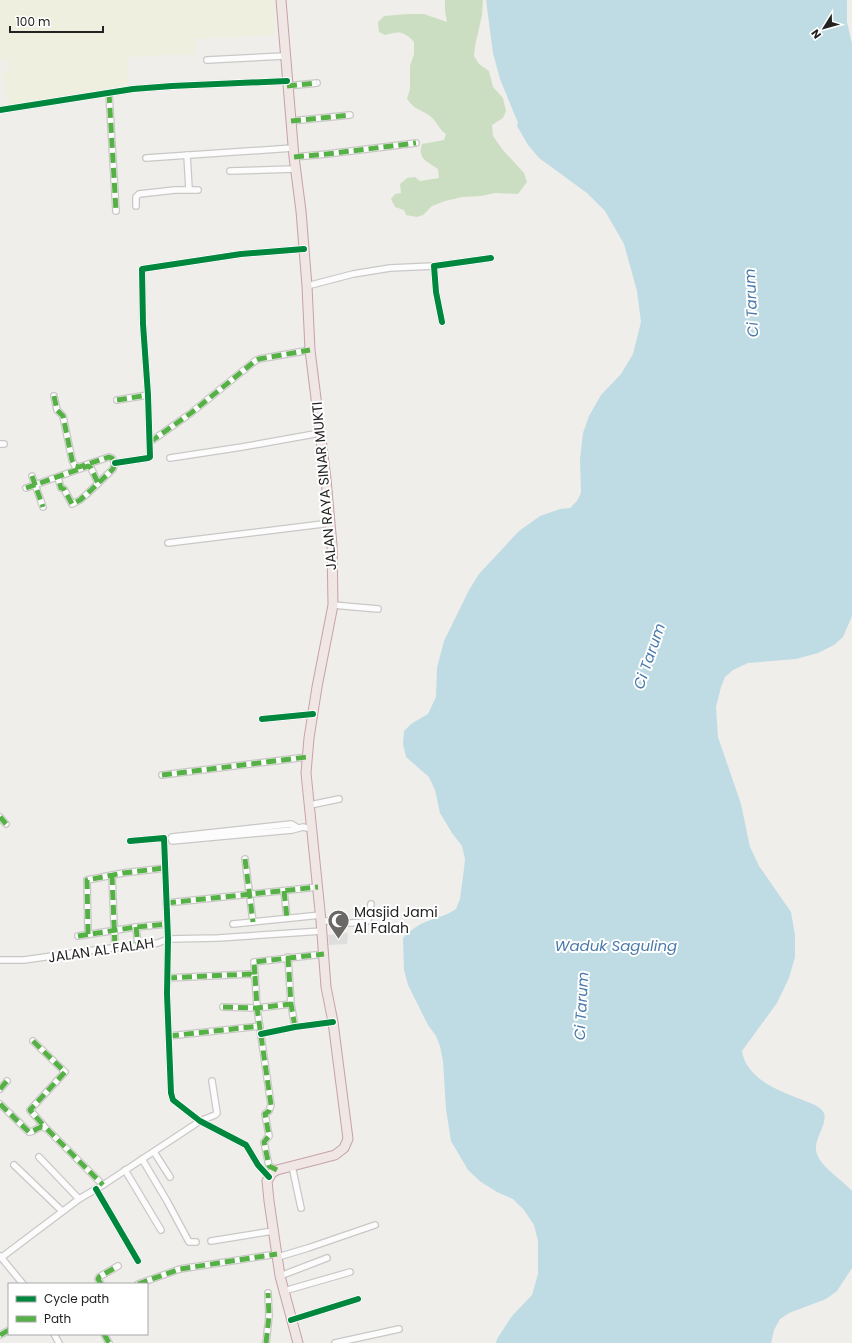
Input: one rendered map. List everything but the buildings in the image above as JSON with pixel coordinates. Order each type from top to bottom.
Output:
[{"type":"highway","name":"JALAN RAYA SINAR MUKTI","points":[[269,1177],[277,1170],[335,1155],[344,1148],[348,1142],[348,1128],[333,1022],[326,987],[321,918],[306,773],[317,687],[333,605],[332,545],[310,350],[302,211],[295,169],[280,0]]},
{"type":"highway","points":[[269,1177],[267,1181],[268,1195],[280,1276],[298,1343]]},
{"type":"street","points":[[207,60],[285,56]]},
{"type":"street","points":[[0,110],[131,89],[172,86],[317,83]]},
{"type":"street","points":[[109,93],[116,211]]},
{"type":"street","points":[[291,121],[350,115]]},
{"type":"street","points":[[146,158],[186,155],[294,152],[327,154],[416,143]]},
{"type":"street","points":[[186,155],[190,189]]},
{"type":"street","points":[[230,171],[295,169]]},
{"type":"street","points":[[136,206],[136,197],[139,194],[190,189],[198,190]]},
{"type":"street","points":[[115,463],[149,458],[150,453],[143,324],[142,268],[241,254],[304,249]]},
{"type":"street","points":[[307,286],[353,274],[390,268],[434,266],[491,258]]},
{"type":"street","points":[[434,266],[436,292],[442,322]]},
{"type":"street","points":[[150,442],[191,413],[258,359],[310,350]]},
{"type":"street","points":[[117,400],[148,395]]},
{"type":"street","points":[[54,396],[57,410],[63,416],[74,465],[79,466],[109,457],[112,458],[115,463],[113,470],[80,500],[72,504],[64,489],[61,488],[58,478]]},
{"type":"street","points":[[170,458],[320,433]]},
{"type":"street","points":[[26,488],[89,466],[98,483]]},
{"type":"street","points":[[32,476],[43,507]]},
{"type":"street","points":[[168,543],[330,523]]},
{"type":"street","points":[[333,605],[378,609]]},
{"type":"street","points":[[262,719],[313,714]]},
{"type":"street","points":[[162,775],[307,757]]},
{"type":"street","points":[[310,805],[338,799]]},
{"type":"street","points":[[0,817],[6,824]]},
{"type":"street","points":[[235,833],[172,836],[171,840],[292,827],[312,829]]},
{"type":"street","points":[[130,841],[164,838],[168,939],[167,978],[171,1093],[173,1100],[200,1121],[246,1145],[258,1165],[269,1177]]},
{"type":"street","points":[[245,860],[253,922]]},
{"type":"street","points":[[88,934],[87,880],[165,868]]},
{"type":"street","points":[[112,875],[115,948]]},
{"type":"street","points":[[166,903],[318,887]]},
{"type":"street","points":[[284,891],[287,918]]},
{"type":"street","points":[[233,924],[287,918],[321,918],[350,923],[366,922],[368,920],[371,904]]},
{"type":"street","points":[[78,936],[167,924]]},
{"type":"street","points":[[136,927],[138,946]]},
{"type":"street","name":"JALAN AL FALAH","points":[[0,960],[24,960],[138,946],[158,943],[168,939],[218,938],[322,931]]},
{"type":"street","points":[[277,1170],[270,1167],[268,1164],[264,1142],[269,1136],[264,1114],[269,1111],[271,1105],[257,1008],[254,962],[324,954]]},
{"type":"street","points":[[288,957],[290,1004],[295,1026]]},
{"type":"street","points":[[167,978],[250,974],[254,976]]},
{"type":"street","points":[[223,1007],[257,1008],[290,1004]]},
{"type":"street","points":[[261,1034],[295,1026],[333,1022]]},
{"type":"street","points":[[169,1036],[260,1026]]},
{"type":"street","points":[[33,1041],[65,1072],[30,1110],[103,1185]]},
{"type":"street","points":[[0,1089],[7,1081]]},
{"type":"street","points":[[21,1283],[1,1256],[80,1199],[200,1121],[216,1115],[212,1081]]},
{"type":"street","points":[[0,1104],[29,1132],[40,1126],[44,1126]]},
{"type":"street","points":[[154,1152],[170,1177]]},
{"type":"street","points":[[39,1157],[80,1199]]},
{"type":"street","points":[[142,1159],[189,1242],[196,1242]]},
{"type":"street","points":[[14,1165],[62,1211]]},
{"type":"street","points":[[292,1166],[301,1208]]},
{"type":"street","points":[[125,1170],[161,1230]]},
{"type":"street","points":[[96,1190],[138,1261]]},
{"type":"street","points":[[141,1283],[180,1269],[278,1256],[308,1248],[375,1225]]},
{"type":"street","points":[[211,1241],[273,1231]]},
{"type":"street","points":[[280,1276],[327,1258]]},
{"type":"street","points":[[101,1283],[98,1280],[99,1277],[118,1266]]},
{"type":"street","points":[[284,1291],[350,1272]]},
{"type":"street","points":[[266,1343],[269,1316],[268,1293]]},
{"type":"street","points":[[291,1320],[358,1299]]},
{"type":"street","points":[[336,1343],[398,1329]]},
{"type":"shaded area","name":"Masjid Jami Al Falah","points":[[348,933],[347,944],[329,945],[328,935]]},
{"type":"green space","points":[[0,0],[274,0],[275,35],[195,39],[196,54],[127,57],[128,84],[91,92],[8,105],[2,72],[11,70],[7,59],[0,60]]},
{"type":"green space","points":[[445,0],[483,0],[482,15],[474,56],[479,64],[489,71],[493,87],[503,98],[506,111],[503,118],[492,125],[493,136],[502,149],[524,173],[527,182],[518,194],[495,193],[481,196],[462,197],[432,206],[423,215],[417,217],[406,215],[404,210],[395,207],[391,199],[395,194],[401,193],[400,184],[407,178],[415,177],[420,181],[439,178],[438,169],[424,159],[421,149],[422,144],[444,140],[446,134],[432,118],[426,113],[415,108],[407,99],[410,89],[410,66],[414,54],[414,42],[401,33],[385,35],[379,32],[378,22],[384,16],[424,14],[447,22]]},
{"type":"water","name":"Waduk Saguling","points":[[486,0],[847,0],[847,22],[852,44],[852,616],[843,637],[834,645],[818,653],[796,659],[748,663],[733,670],[725,677],[716,707],[718,737],[741,804],[750,847],[759,866],[791,912],[795,935],[795,957],[789,978],[777,1003],[742,1051],[750,1069],[764,1082],[822,1110],[825,1119],[816,1145],[818,1156],[826,1167],[852,1191],[852,1268],[837,1291],[826,1299],[789,1313],[780,1319],[774,1330],[771,1343],[496,1343],[512,1316],[532,1295],[538,1274],[538,1241],[534,1225],[524,1210],[513,1199],[497,1192],[481,1182],[468,1170],[451,1141],[446,1109],[443,1061],[440,1046],[408,985],[404,970],[403,938],[421,924],[456,909],[460,899],[465,859],[462,846],[440,813],[435,790],[429,777],[406,757],[403,744],[404,731],[411,724],[428,714],[436,697],[437,668],[444,641],[469,590],[479,574],[519,531],[540,516],[560,509],[570,508],[577,501],[581,493],[580,459],[583,433],[589,416],[601,395],[621,374],[633,354],[641,322],[637,291],[624,244],[605,211],[587,193],[539,158],[528,145],[517,126],[518,123],[500,79],[493,53]]},
{"type":"marked path","points":[[287,86],[317,83]]},
{"type":"marked path","points":[[109,93],[116,211]]},
{"type":"marked path","points":[[291,121],[350,115]]},
{"type":"marked path","points":[[294,157],[416,143]]},
{"type":"marked path","points":[[150,442],[191,413],[255,361],[310,350]]},
{"type":"marked path","points":[[117,400],[148,395]]},
{"type":"marked path","points":[[54,396],[57,410],[63,416],[72,460],[75,466],[79,467],[109,457],[112,458],[115,463],[113,469],[87,494],[72,504],[64,489],[61,488],[58,478]]},
{"type":"marked path","points":[[26,488],[88,466],[91,468],[98,483]]},
{"type":"marked path","points":[[32,476],[43,507]]},
{"type":"marked path","points":[[162,775],[307,757]]},
{"type":"marked path","points":[[0,817],[6,824]]},
{"type":"marked path","points":[[245,859],[253,922]]},
{"type":"marked path","points":[[88,934],[87,880],[123,873],[165,868]]},
{"type":"marked path","points":[[112,875],[115,948]]},
{"type":"marked path","points":[[166,903],[318,887]]},
{"type":"marked path","points":[[284,891],[287,918]]},
{"type":"marked path","points":[[78,936],[167,924]]},
{"type":"marked path","points":[[136,927],[138,946]]},
{"type":"marked path","points":[[167,978],[250,974],[255,976],[254,962],[324,954]]},
{"type":"marked path","points":[[288,957],[291,1004],[295,1027]]},
{"type":"marked path","points":[[255,976],[257,1008],[271,1105],[269,1111],[265,1114],[269,1136],[264,1142],[269,1166],[277,1170]]},
{"type":"marked path","points":[[223,1007],[257,1008],[291,1004]]},
{"type":"marked path","points":[[169,1036],[260,1026]]},
{"type":"marked path","points":[[33,1041],[65,1072],[30,1110],[44,1126]]},
{"type":"marked path","points":[[0,1089],[7,1081]]},
{"type":"marked path","points":[[0,1104],[29,1132],[40,1127],[47,1129],[103,1185]]},
{"type":"marked path","points":[[141,1283],[180,1269],[277,1254]]},
{"type":"marked path","points":[[100,1283],[98,1279],[99,1277],[118,1266]]},
{"type":"marked path","points":[[266,1343],[269,1316],[268,1293]]},
{"type":"marked path","points":[[0,1335],[8,1331]]},
{"type":"marked path","points":[[105,1335],[109,1343]]},
{"type":"cycle path","points":[[0,110],[133,89],[287,81]]},
{"type":"cycle path","points":[[115,463],[150,457],[148,395],[143,324],[142,269],[241,254],[304,249]]},
{"type":"cycle path","points":[[442,322],[436,292],[434,266],[491,258]]},
{"type":"cycle path","points":[[262,719],[313,714]]},
{"type":"cycle path","points":[[130,841],[164,838],[168,939],[167,994],[171,1093],[173,1100],[200,1121],[246,1145],[258,1165],[269,1177]]},
{"type":"cycle path","points":[[261,1034],[295,1027],[333,1022]]},
{"type":"cycle path","points":[[96,1189],[138,1261]]},
{"type":"cycle path","points":[[291,1320],[358,1299]]},
{"type":"place","name":"Masjid Jami Al Falah","points":[[338,940]]},
{"type":"water label","name":"Ci Tarum","points":[[751,303]]},
{"type":"water label","name":"Ci Tarum","points":[[649,656]]},
{"type":"water label","name":"Ci Tarum","points":[[581,1006]]}]
